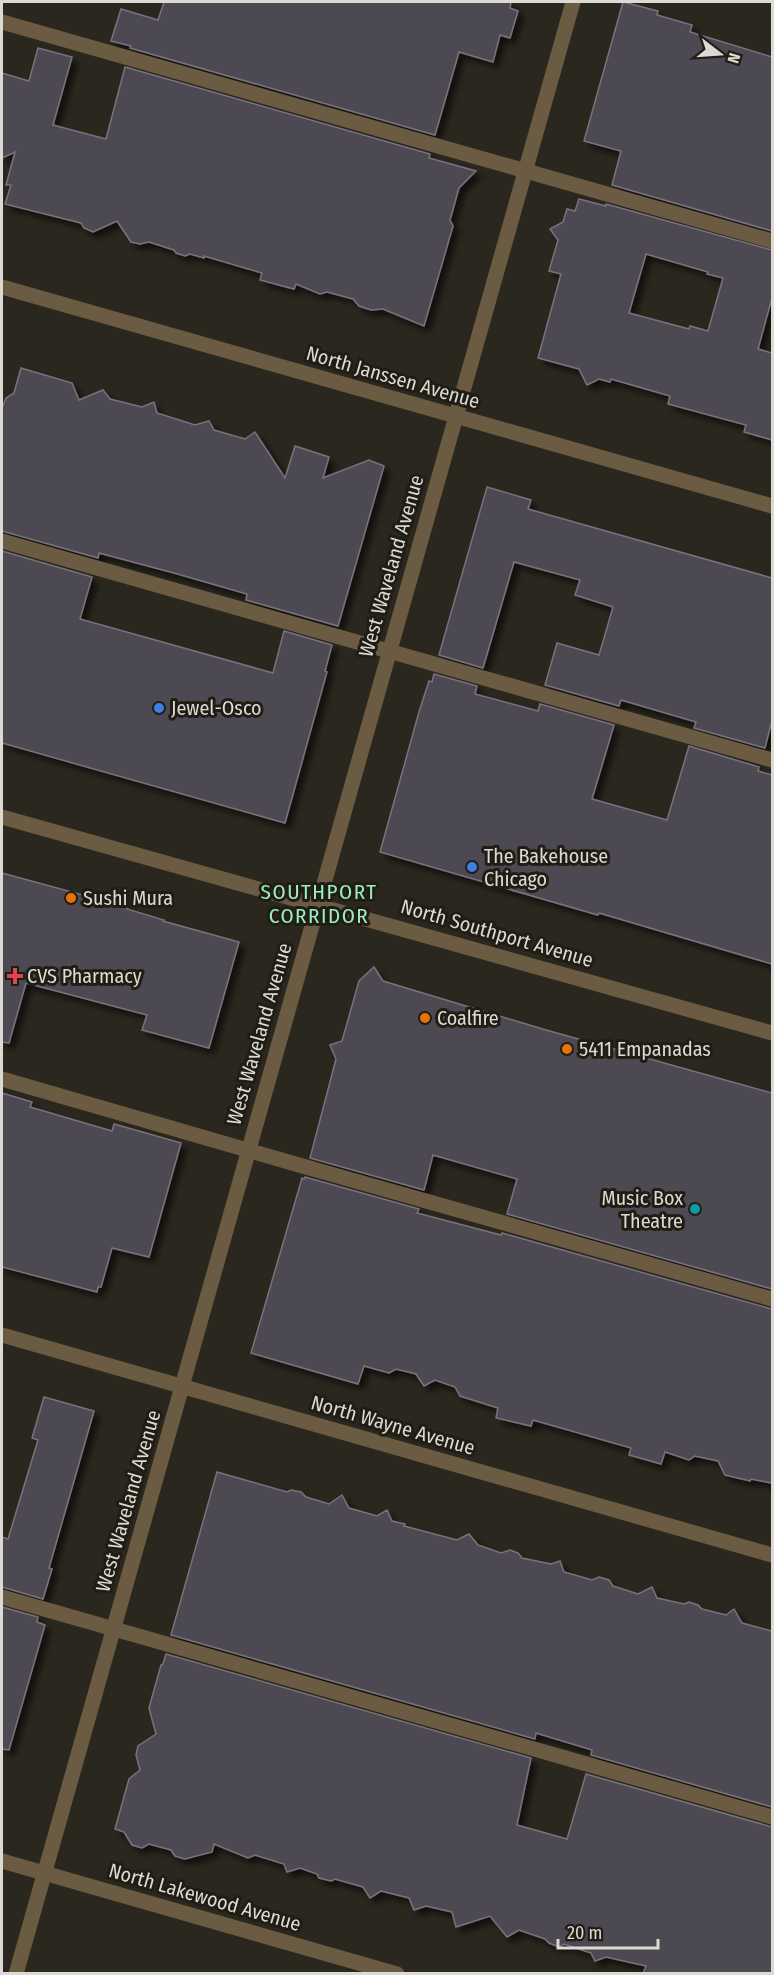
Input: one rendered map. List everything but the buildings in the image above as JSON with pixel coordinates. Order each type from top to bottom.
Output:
[{"type":"street","name":"West Waveland Avenue","points":[[16,1974],[573,2]]},
{"type":"street","points":[[2,22],[772,241]]},
{"type":"street","name":"North Janssen Avenue","points":[[2,287],[772,506]]},
{"type":"street","points":[[2,541],[772,760]]},
{"type":"street","name":"North Southport Avenue","points":[[2,817],[772,1033]]},
{"type":"street","points":[[2,1079],[772,1299]]},
{"type":"street","name":"North Wayne Avenue","points":[[2,1335],[772,1555]]},
{"type":"street","points":[[2,1597],[772,1816]]},
{"type":"street","name":"North Lakewood Avenue","points":[[2,1862],[397,1974]]},
{"type":"place","name":"Jewel-Osco","points":[[159,708]]},
{"type":"place","name":"The Bakehouse Chicago","points":[[472,867]]},
{"type":"place","name":"Sushi Mura","points":[[71,898]]},
{"type":"place","name":"CVS Pharmacy","points":[[15,976]]},
{"type":"place","name":"Coalfire","points":[[425,1018]]},
{"type":"place","name":"5411 Empanadas","points":[[567,1049]]},
{"type":"place","name":"Music Box Theatre","points":[[695,1209]]},
{"type":"district","name":"SOUTHPORT CORRIDOR","points":[[319,904]]}]
